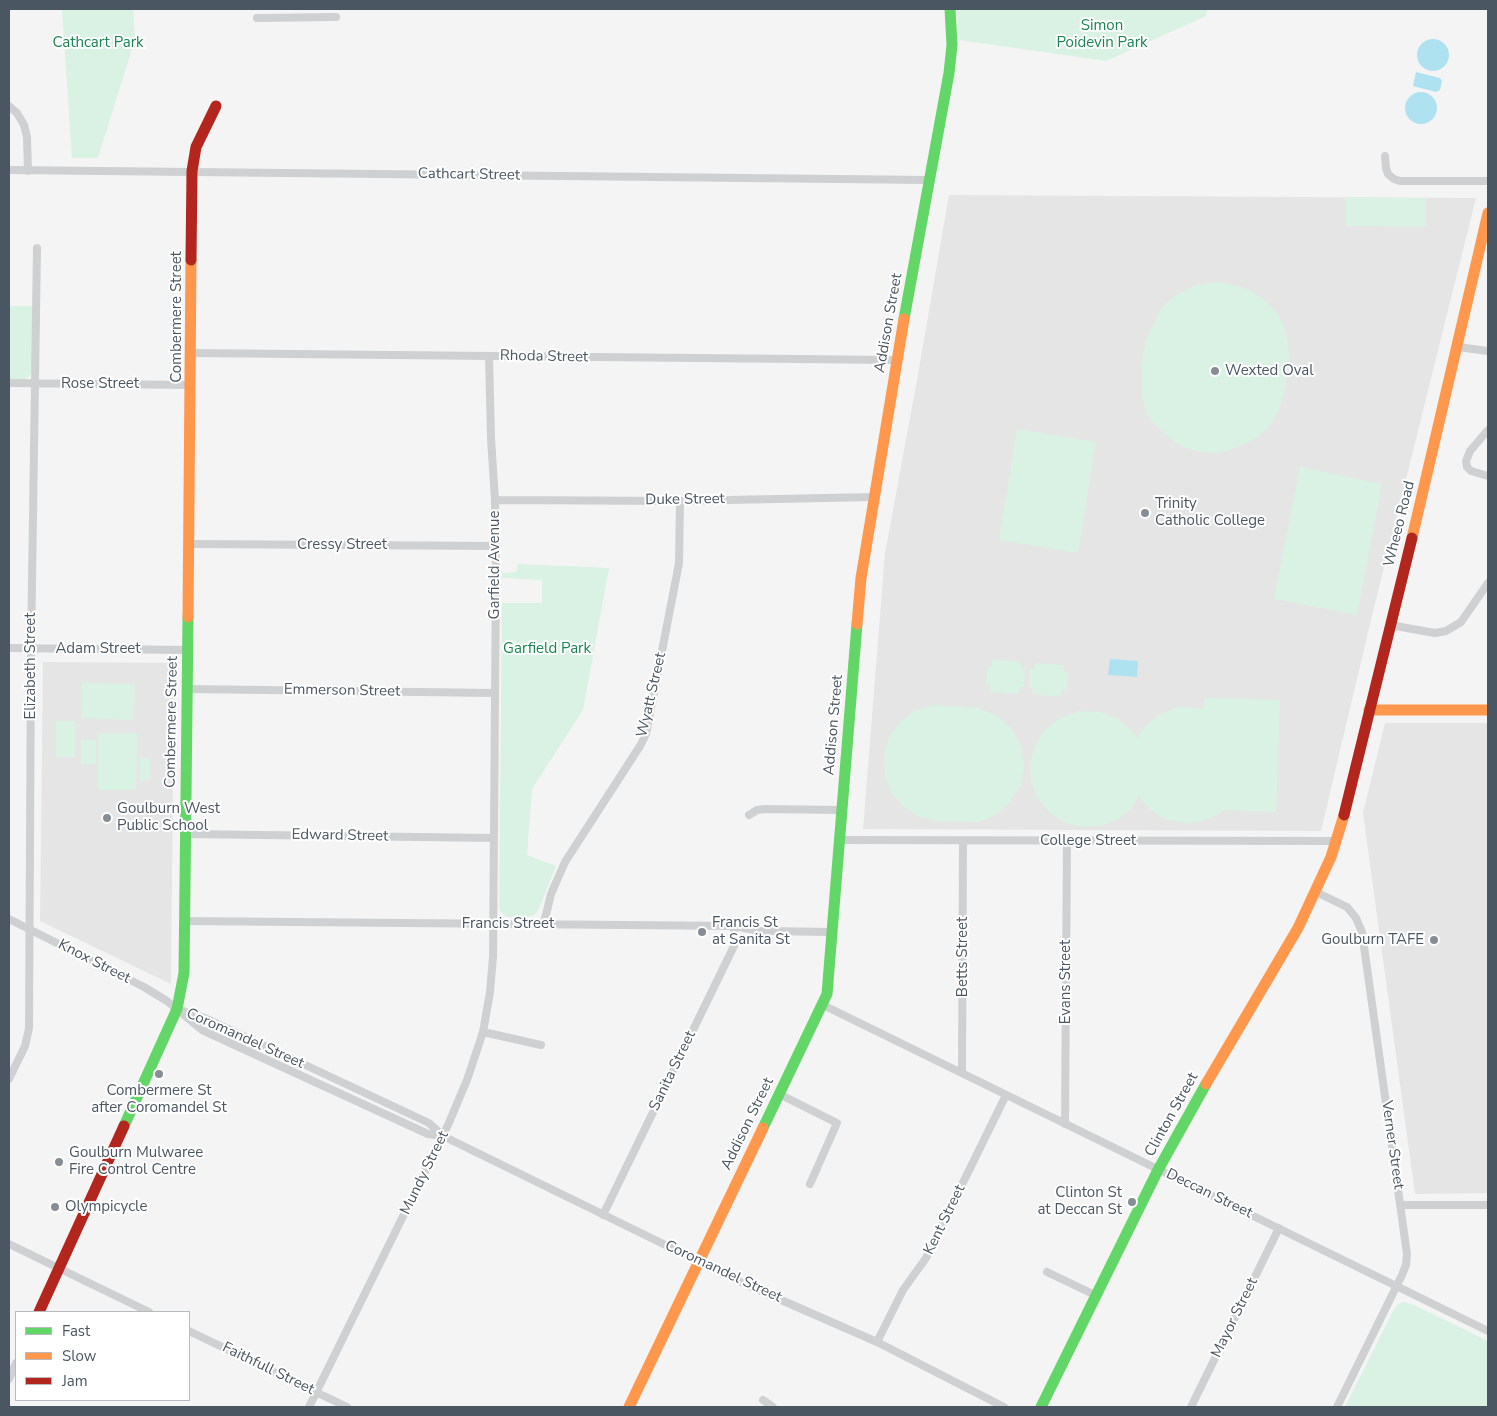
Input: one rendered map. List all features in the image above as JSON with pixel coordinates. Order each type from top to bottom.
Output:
[{"type":"street","points":[[279,9],[279,18]]},
{"type":"street","name":"Addison Street","points":[[630,1407],[827,994],[860,578],[949,73],[952,46],[950,9]]},
{"type":"street","points":[[257,18],[336,17]]},
{"type":"street","points":[[9,106],[24,125],[27,137],[28,171]]},
{"type":"street","name":"Combermere Street","points":[[39,1311],[177,1009],[184,973],[192,353],[192,172],[196,147],[216,106]]},
{"type":"street","points":[[1385,156],[1388,174],[1400,181],[1488,181]]},
{"type":"street","name":"Cathcart Street","points":[[9,170],[929,180]]},
{"type":"street","name":"Wheeo Road","points":[[1336,842],[1458,347],[1488,213]]},
{"type":"street","name":"Elizabeth Street","points":[[9,1079],[25,1046],[29,1028],[31,649],[37,248]]},
{"type":"street","points":[[1458,347],[1488,352]]},
{"type":"street","name":"Rhoda Street","points":[[192,353],[897,360]]},
{"type":"street","name":"Garfield Avenue","points":[[489,356],[496,546],[493,924]]},
{"type":"street","name":"Rose Street","points":[[9,383],[191,385]]},
{"type":"street","points":[[1488,430],[1470,451],[1466,461],[1471,471],[1488,476]]},
{"type":"street","name":"Duke Street","points":[[495,500],[680,501],[874,497]]},
{"type":"street","name":"Wyatt Street","points":[[544,923],[548,901],[565,862],[646,734],[679,563],[680,501]]},
{"type":"street","name":"Cressy Street","points":[[189,544],[496,546]]},
{"type":"street","points":[[1390,625],[1425,632],[1446,631],[1461,622],[1488,583]]},
{"type":"street","name":"Adam Street","points":[[9,648],[188,650]]},
{"type":"street","name":"Emmerson Street","points":[[188,689],[496,693]]},
{"type":"street","points":[[1369,710],[1488,710]]},
{"type":"street","points":[[748,815],[757,810],[765,809],[841,810]]},
{"type":"street","name":"Edward Street","points":[[186,834],[494,838]]},
{"type":"street","name":"College Street","points":[[839,840],[1336,842]]},
{"type":"street","name":"Betts Street","points":[[962,1074],[963,841]]},
{"type":"street","name":"Evans Street","points":[[1065,1124],[1067,841]]},
{"type":"street","name":"Clinton Street","points":[[1041,1407],[1158,1170],[1192,1108],[1298,928],[1316,892],[1336,842]]},
{"type":"street","name":"Verner Street","points":[[1316,892],[1347,907],[1356,918],[1362,932],[1407,1260],[1397,1286],[1337,1407]]},
{"type":"street","name":"Knox Street","points":[[9,919],[144,987],[177,1009]]},
{"type":"street","name":"Francis Street","points":[[184,921],[734,926],[760,931],[832,932]]},
{"type":"street","name":"Mundy Street","points":[[309,1407],[443,1136],[467,1080],[483,1032],[490,992],[493,924]]},
{"type":"street","name":"Sanita Street","points":[[603,1215],[734,946],[734,926]]},
{"type":"street","name":"Deccan Street","points":[[822,1005],[1488,1331]]},
{"type":"street","name":"Coromandel Street","points":[[177,1009],[205,1018],[429,1123],[443,1136],[747,1285],[877,1342],[1004,1407]]},
{"type":"street","name":"Coromandel Street","points":[[177,1009],[202,1030],[428,1134],[443,1136]]},
{"type":"street","points":[[483,1032],[541,1045]]},
{"type":"street","points":[[256,1055],[261,1044]]},
{"type":"street","points":[[315,1082],[320,1072]]},
{"type":"street","points":[[779,1094],[837,1123],[810,1184]]},
{"type":"street","name":"Kent Street","points":[[877,1342],[903,1290],[926,1258],[1006,1095]]},
{"type":"street","points":[[372,1108],[376,1098]]},
{"type":"street","points":[[1400,1205],[1488,1205]]},
{"type":"street","name":"Mayor Street","points":[[1191,1407],[1278,1228]]},
{"type":"street","points":[[9,1244],[147,1311]]},
{"type":"street","points":[[1047,1272],[1095,1295]]},
{"type":"street","name":"Faithfull Street","points":[[190,1331],[347,1407]]},
{"type":"street","points":[[9,1379],[15,1365]]},
{"type":"street","points":[[763,1400],[772,1407]]},
{"type":"shaded area","name":"Trinity Catholic College","points":[[949,195],[1476,198],[1370,624],[1321,831],[863,829],[885,553]]},
{"type":"shaded area","name":"Goulburn West Public School","points":[[43,662],[174,663],[171,984],[40,921]]},
{"type":"shaded area","name":"Goulburn TAFE","points":[[1385,723],[1488,723],[1488,1193],[1415,1194],[1363,813]]},
{"type":"green space","name":"Cathcart Park","points":[[62,9],[133,9],[135,39],[98,158],[72,158]]},
{"type":"green space","name":"Simon Poidevin Park","points":[[957,9],[1207,9],[1206,16],[1106,61],[959,40]]},
{"type":"green space","points":[[1346,197],[1426,198],[1426,227],[1346,226]]},
{"type":"green space","name":"Wexted Oval","points":[[1219,282],[1251,291],[1266,301],[1277,313],[1284,326],[1288,341],[1289,363],[1285,390],[1279,409],[1271,424],[1253,440],[1230,450],[1217,453],[1188,449],[1173,441],[1153,423],[1146,412],[1142,397],[1142,366],[1144,349],[1149,334],[1158,313],[1165,304],[1175,296],[1196,285]]},
{"type":"green space","points":[[9,306],[32,306],[32,372],[24,380],[9,379]]},
{"type":"green space","points":[[1017,429],[1096,442],[1078,553],[999,540]]},
{"type":"green space","points":[[1300,467],[1382,484],[1357,615],[1274,599]]},
{"type":"green space","name":"Garfield Park","points":[[518,564],[609,568],[583,710],[532,789],[527,855],[556,866],[538,911],[528,917],[507,917],[500,911],[499,905],[502,603],[542,603],[542,580],[502,578],[502,573],[517,572]]},
{"type":"green space","points":[[992,660],[1021,662],[1021,668],[1025,669],[1024,687],[1019,687],[1019,694],[990,692],[990,685],[986,685],[988,666],[992,666]]},
{"type":"green space","points":[[1035,663],[1064,665],[1063,671],[1068,672],[1066,690],[1061,690],[1061,697],[1032,694],[1033,688],[1029,688],[1030,669],[1035,669]]},
{"type":"green space","points":[[82,683],[135,684],[134,720],[81,718]]},
{"type":"green space","points":[[1205,698],[1280,700],[1276,812],[1224,810],[1200,822],[1182,823],[1165,819],[1149,809],[1139,796],[1132,808],[1118,819],[1101,826],[1083,827],[1065,823],[1050,813],[1038,799],[1031,782],[1030,763],[1035,746],[1045,730],[1060,718],[1079,711],[1100,712],[1118,719],[1137,738],[1144,727],[1160,714],[1179,707],[1204,710]]},
{"type":"green space","points":[[933,705],[977,708],[996,715],[1011,728],[1021,746],[1024,766],[1020,786],[1009,803],[995,815],[979,822],[936,821],[918,816],[903,806],[891,792],[885,775],[884,757],[888,739],[898,724],[914,711]]},
{"type":"green space","points":[[56,721],[75,721],[75,757],[56,757]]},
{"type":"green space","points":[[98,733],[137,733],[136,790],[98,790]]},
{"type":"green space","points":[[81,740],[96,740],[96,764],[81,764]]},
{"type":"green space","points":[[140,758],[150,758],[150,780],[140,781]]},
{"type":"green space","points":[[1405,1302],[1488,1341],[1488,1407],[1345,1407],[1393,1311],[1398,1304]]},
{"type":"water","points":[[1433,39],[1439,40],[1444,44],[1448,49],[1448,61],[1444,66],[1439,70],[1433,71],[1427,70],[1422,66],[1418,61],[1417,55],[1418,49],[1422,44],[1427,40]]},
{"type":"water","points":[[1416,72],[1440,78],[1442,81],[1440,90],[1436,92],[1413,86]]},
{"type":"water","points":[[1421,92],[1427,93],[1432,97],[1436,102],[1436,114],[1432,119],[1427,123],[1421,124],[1415,123],[1410,119],[1406,114],[1405,108],[1406,102],[1410,97],[1415,93]]},
{"type":"water","points":[[1110,659],[1138,661],[1137,677],[1108,675]]},
{"type":"traffic: fast","points":[[904,319],[949,73],[952,45],[950,9]]},
{"type":"traffic: fast","points":[[124,1126],[177,1009],[184,973],[188,617]]},
{"type":"traffic: fast","points":[[763,1128],[827,994],[857,624]]},
{"type":"traffic: fast","points":[[1041,1407],[1158,1170],[1206,1084]]},
{"type":"traffic: slow","points":[[1412,538],[1488,213]]},
{"type":"traffic: slow","points":[[188,617],[191,260]]},
{"type":"traffic: slow","points":[[857,624],[861,578],[904,319]]},
{"type":"traffic: slow","points":[[1369,710],[1488,710]]},
{"type":"traffic: slow","points":[[1206,1084],[1298,928],[1331,857],[1344,815]]},
{"type":"traffic: slow","points":[[629,1407],[763,1128]]},
{"type":"traffic: jam","points":[[191,260],[192,171],[196,147],[216,106]]},
{"type":"traffic: jam","points":[[1344,815],[1412,538]]},
{"type":"traffic: jam","points":[[39,1311],[124,1126]]},
{"type":"place","name":"Wexted Oval","points":[[1215,371]]},
{"type":"place","name":"Trinity Catholic College","points":[[1145,513]]},
{"type":"place","name":"Goulburn West Public School","points":[[107,818]]},
{"type":"place","name":"Francis St at Sanita St","points":[[702,932]]},
{"type":"place","name":"Goulburn TAFE","points":[[1434,940]]},
{"type":"place","name":"Combermere St after Coromandel St","points":[[159,1074]]},
{"type":"place","name":"Goulburn Mulwaree Fire Control Centre","points":[[59,1162]]},
{"type":"place","name":"Clinton St at Deccan St","points":[[1132,1202]]},
{"type":"place","name":"Olympicycle","points":[[55,1207]]}]
